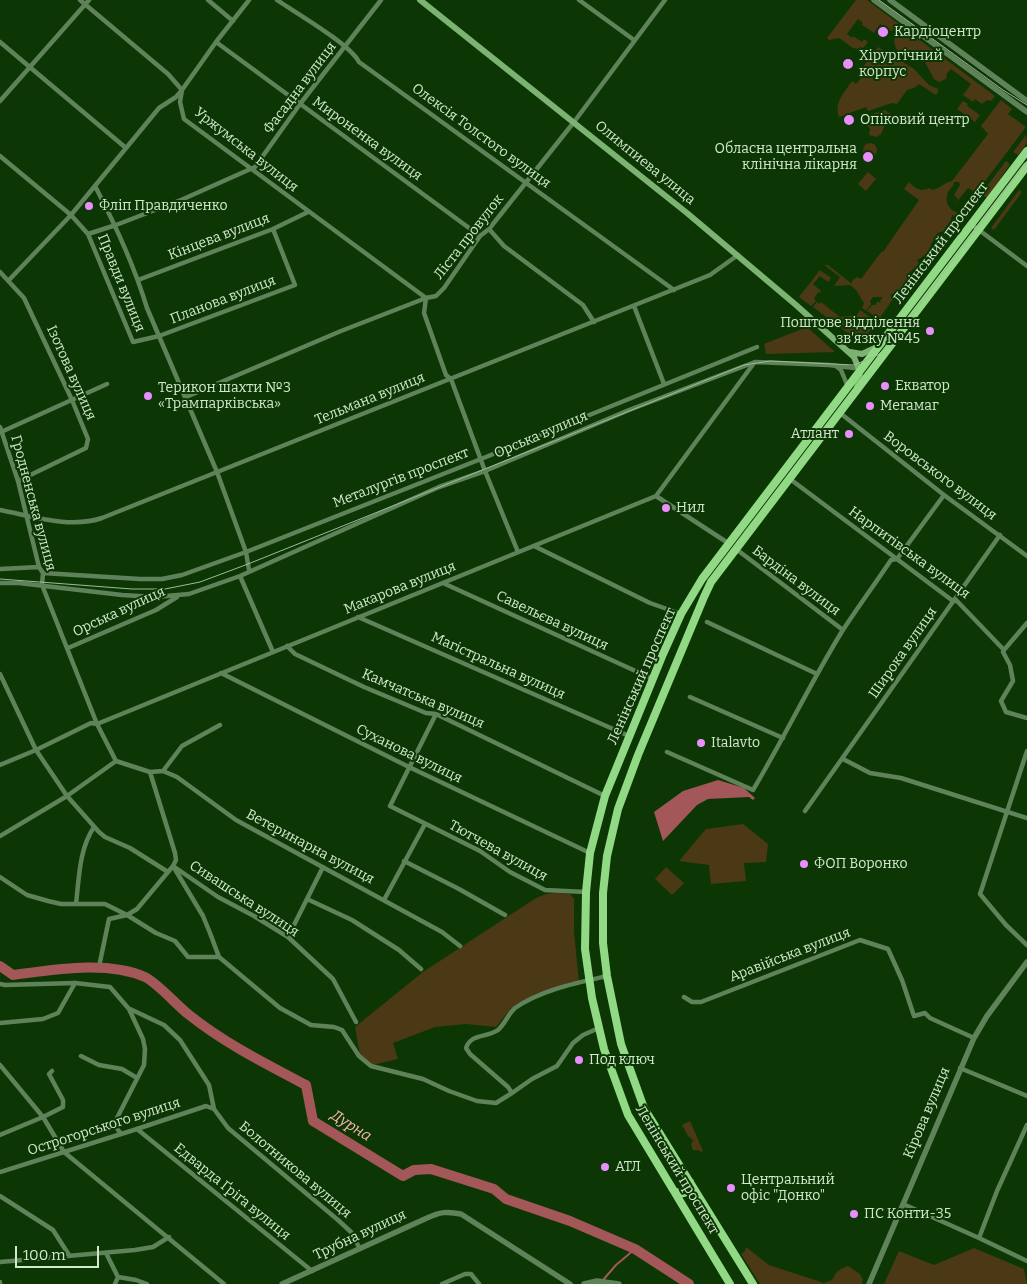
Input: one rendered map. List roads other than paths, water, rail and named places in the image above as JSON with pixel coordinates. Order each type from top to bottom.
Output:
[{"type":"main road","name":"Олимпиева улица","points":[[420,0],[738,255],[848,351]]},
{"type":"main road","name":"Ленінський проспект","points":[[730,1284],[628,1115],[604,1049],[589,980],[586,950],[586,892],[590,853],[605,796],[625,745],[682,614],[702,579],[848,388],[859,369],[879,346],[1027,151]]},
{"type":"main road","name":"Ленінський проспект","points":[[753,1284],[647,1114],[621,1044],[607,976],[603,943],[603,903],[607,856],[618,809],[633,767],[712,582],[1027,166]]},
{"type":"main road","points":[[848,351],[862,354],[879,346]]},
{"type":"main road","points":[[848,351],[859,369],[859,381],[851,398]]},
{"type":"main road","points":[[625,745],[625,755],[632,758],[638,755]]},
{"type":"main road","points":[[618,763],[624,759],[631,762],[633,767]]},
{"type":"main road","points":[[674,1191],[681,1194],[686,1193],[689,1190],[690,1182]]},
{"type":"main road","points":[[683,1206],[684,1199],[692,1195],[699,1197]]},
{"type":"street","points":[[80,0],[87,2],[168,74],[182,90]]},
{"type":"street","points":[[208,0],[233,21]]},
{"type":"street","points":[[9,280],[71,215],[158,108],[176,97],[182,90],[249,0]]},
{"type":"street","name":"Олексія Толстого вулиця","points":[[277,0],[345,46],[356,55],[359,62],[674,290]]},
{"type":"street","name":"Фасадна вулиця","points":[[88,234],[116,225],[256,167],[300,104],[381,0]]},
{"type":"street","points":[[580,0],[634,40]]},
{"type":"street","points":[[874,0],[1027,110]]},
{"type":"street","points":[[890,0],[1025,99]]},
{"type":"street","name":"Ліста провулок","points":[[186,397],[341,332],[426,298],[436,296],[444,288],[480,236],[489,229],[574,122],[662,1]]},
{"type":"street","points":[[0,101],[87,2]]},
{"type":"street","points":[[0,42],[126,148]]},
{"type":"street","name":"Мироненка вулиця","points":[[216,42],[480,236]]},
{"type":"street","name":"Уржумська вулиця","points":[[182,90],[180,102],[184,120],[426,298]]},
{"type":"street","name":"Правди вулиця","points":[[0,156],[71,215],[88,234],[133,342],[159,336]]},
{"type":"street","name":"Правди вулиця","points":[[95,186],[116,225],[147,308],[217,472],[246,552],[249,570]]},
{"type":"street","name":"Кінцева вулиця","points":[[138,280],[273,228],[308,212]]},
{"type":"street","points":[[971,224],[1027,266]]},
{"type":"street","name":"Планова вулиця","points":[[159,336],[295,285],[273,228]]},
{"type":"street","points":[[489,229],[504,246],[583,305],[594,322]]},
{"type":"street","name":"Тельмана вулиця","points":[[0,510],[57,520],[92,521],[674,290],[710,275],[738,255]]},
{"type":"street","name":"Ізотова вулиця","points":[[0,272],[24,298],[72,400],[88,439],[86,448],[18,481]]},
{"type":"street","points":[[426,298],[424,313],[446,375],[451,378],[485,471],[518,552]]},
{"type":"street","points":[[634,306],[664,384]]},
{"type":"street","name":"Металургів проспект","points":[[43,573],[140,579],[182,575],[246,552],[481,459],[757,347]]},
{"type":"street","points":[[859,369],[880,357],[891,347]]},
{"type":"street","points":[[728,543],[656,496],[755,362]]},
{"type":"street","name":"Орська вулиця","points":[[0,584],[42,585],[155,597],[189,594],[240,576],[249,570],[439,487],[485,471],[637,407],[755,362],[859,369]]},
{"type":"street","points":[[835,366],[842,370],[848,388]]},
{"type":"street","points":[[1,430],[107,384]]},
{"type":"street","name":"Воровського вулиця","points":[[840,413],[944,495],[1027,556]]},
{"type":"street","name":"Гродненська вулиця","points":[[1,430],[18,481],[39,567],[43,573],[42,585]]},
{"type":"street","name":"Нарпитівська вулиця","points":[[790,479],[953,601],[957,601],[1004,650]]},
{"type":"street","points":[[667,752],[753,790],[784,738],[817,674],[843,630],[892,560],[897,559],[944,495]]},
{"type":"street","name":"Макарова вулиця","points":[[0,765],[91,723],[97,724],[656,496]]},
{"type":"street","name":"Широка вулиця","points":[[805,811],[1000,535]]},
{"type":"street","points":[[534,546],[650,602],[682,614]]},
{"type":"street","name":"Бардіна вулиця","points":[[736,549],[843,630]]},
{"type":"street","points":[[0,569],[39,567]]},
{"type":"street","points":[[240,576],[273,652]]},
{"type":"street","name":"Савельєва вулиця","points":[[443,583],[653,679]]},
{"type":"street","name":"Орська вулиця","points":[[42,585],[97,724]]},
{"type":"street","name":"Орська вулиця","points":[[68,648],[156,610],[179,596]]},
{"type":"street","name":"Магістральна вулиця","points":[[358,617],[629,736]]},
{"type":"street","points":[[708,622],[817,674]]},
{"type":"street","points":[[1027,623],[1003,652],[1010,665],[1013,681],[1001,700],[1006,712],[1027,718]]},
{"type":"street","name":"Камчатська вулиця","points":[[288,646],[295,654],[364,687],[426,713],[436,714],[605,796]]},
{"type":"street","name":"Сивашська вулиця","points":[[0,674],[36,750],[67,796],[105,837],[130,848],[168,872],[176,860],[175,853],[150,772]]},
{"type":"street","name":"Суханова вулиця","points":[[221,674],[409,767],[590,853]]},
{"type":"street","points":[[690,696],[784,738]]},
{"type":"street","name":"Тютчева вулиця","points":[[436,714],[390,806],[480,851],[510,872],[545,890],[586,892]]},
{"type":"street","points":[[97,724],[116,761],[150,772],[163,771],[182,746],[220,725]]},
{"type":"street","points":[[1027,751],[980,894],[1006,925],[1027,945]]},
{"type":"street","points":[[843,759],[870,773],[901,778],[1027,818]]},
{"type":"street","points":[[0,836],[67,796],[116,761]]},
{"type":"street","name":"Ветеринарна вулиця","points":[[163,771],[177,777],[236,820],[442,932],[460,946]]},
{"type":"street","points":[[384,900],[425,824]]},
{"type":"street","points":[[76,904],[83,852],[88,836],[94,827]]},
{"type":"street","points":[[404,861],[459,889],[505,916]]},
{"type":"street","name":"Сивашська вулиця","points":[[173,866],[218,897],[288,937],[333,980],[356,1022]]},
{"type":"street","name":"Сивашська вулиця","points":[[173,866],[203,916],[219,958]]},
{"type":"street","points":[[288,937],[323,867]]},
{"type":"street","points":[[100,962],[109,919],[127,915],[137,909],[168,872]]},
{"type":"street","points":[[0,877],[27,895],[48,901],[76,904],[105,904],[156,933],[175,941],[188,957],[219,958],[280,1008],[311,1025],[334,1027],[342,1030],[359,1056],[371,1066],[423,1080],[477,1101],[496,1103],[532,1079],[557,1066],[573,1043],[583,1035],[599,1028]]},
{"type":"street","points":[[307,900],[352,920],[399,950],[421,969]]},
{"type":"street","name":"Аравійська вулиця","points":[[684,997],[692,1002],[701,1002],[860,940],[888,949],[902,980],[914,1016],[925,1013],[930,1018],[974,1038]]},
{"type":"street","name":"Кірова вулиця","points":[[868,1284],[974,1038],[987,1016],[1027,962]]},
{"type":"street","points":[[512,1093],[508,1087],[470,1054],[466,1048],[468,1042],[473,1038],[498,1030],[513,1010],[536,995],[607,976]]},
{"type":"street","points":[[0,1023],[43,1020],[58,1013],[75,982]]},
{"type":"street","points":[[0,984],[75,982],[110,987],[130,1009],[143,1039],[145,1049],[144,1065],[117,1118],[116,1127],[121,1134]]},
{"type":"street","points":[[130,1009],[164,1025],[180,1040],[208,1085],[214,1110]]},
{"type":"street","points":[[81,1056],[99,1065],[122,1069],[137,1078]]},
{"type":"street","points":[[0,1065],[43,1118],[64,1152],[224,1284]]},
{"type":"street","points":[[960,1068],[1027,1096]]},
{"type":"street","points":[[0,1135],[43,1118],[63,1107],[63,1100],[49,1074],[52,1071]]},
{"type":"street","name":"Острогорського вулиця","points":[[0,1172],[206,1106],[214,1110]]},
{"type":"street","name":"Болотникова вулиця","points":[[214,1110],[228,1128],[345,1226],[351,1232],[360,1249]]},
{"type":"street","points":[[979,1238],[997,1190],[1027,1125]]},
{"type":"street","name":"Едварда Ґріґа вулиця","points":[[138,1129],[312,1271]]},
{"type":"street","points":[[0,1196],[53,1230],[69,1255]]},
{"type":"street","points":[[903,1204],[1027,1261]]},
{"type":"street","name":"Трубна вулиця","points":[[282,1284],[433,1215],[449,1211],[461,1214],[570,1284]]},
{"type":"street","points":[[0,1262],[153,1247],[169,1237]]},
{"type":"street","points":[[106,1253],[118,1277],[115,1284]]},
{"type":"street","points":[[442,1284],[465,1274],[472,1274],[479,1284]]},
{"type":"street","points":[[118,1277],[146,1284]]},
{"type":"street","points":[[584,1284],[597,1281],[619,1284]]},
{"type":"waterway","name":"Дурна","points":[[0,966],[13,975],[62,969],[97,968],[114,969],[145,977],[202,1025],[306,1085],[313,1121],[403,1176],[414,1170],[431,1169],[494,1189],[506,1199],[570,1221],[635,1249],[689,1284]]},
{"type":"waterway","points":[[603,1280],[616,1265],[635,1249]]},
{"type":"tram line","points":[[879,0],[1003,90],[1027,105]]},
{"type":"tram line","points":[[0,579],[132,589],[165,589],[200,582],[744,365],[770,361],[854,365],[878,355],[893,340],[1027,161]]},
{"type":"place","name":"Кардіоцентр","points":[[883,32]]},
{"type":"place","name":"Хірургічний корпус","points":[[848,64]]},
{"type":"place","name":"Опіковий центр","points":[[849,120]]},
{"type":"place","name":"Обласна центральна клінічна лікарня","points":[[868,157]]},
{"type":"place","name":"Фліп Правдиченко","points":[[89,206]]},
{"type":"place","name":"Поштове відділення зв'язку №45","points":[[930,331]]},
{"type":"place","name":"Екватор","points":[[885,386]]},
{"type":"place","name":"Терикон шахти №3 «Трампарківська»","points":[[148,396]]},
{"type":"place","name":"Мегамаг","points":[[870,406]]},
{"type":"place","name":"Атлант","points":[[849,434]]},
{"type":"place","name":"Нил","points":[[666,508]]},
{"type":"place","name":"Italavto","points":[[701,743]]},
{"type":"place","name":"ФОП Воронко","points":[[804,864]]},
{"type":"place","name":"Под ключ","points":[[579,1060]]},
{"type":"place","name":"АТЛ","points":[[605,1167]]},
{"type":"place","name":"Центральний офіс \"Донко\"","points":[[731,1188]]},
{"type":"place","name":"ПС Конти-35","points":[[854,1214]]}]
